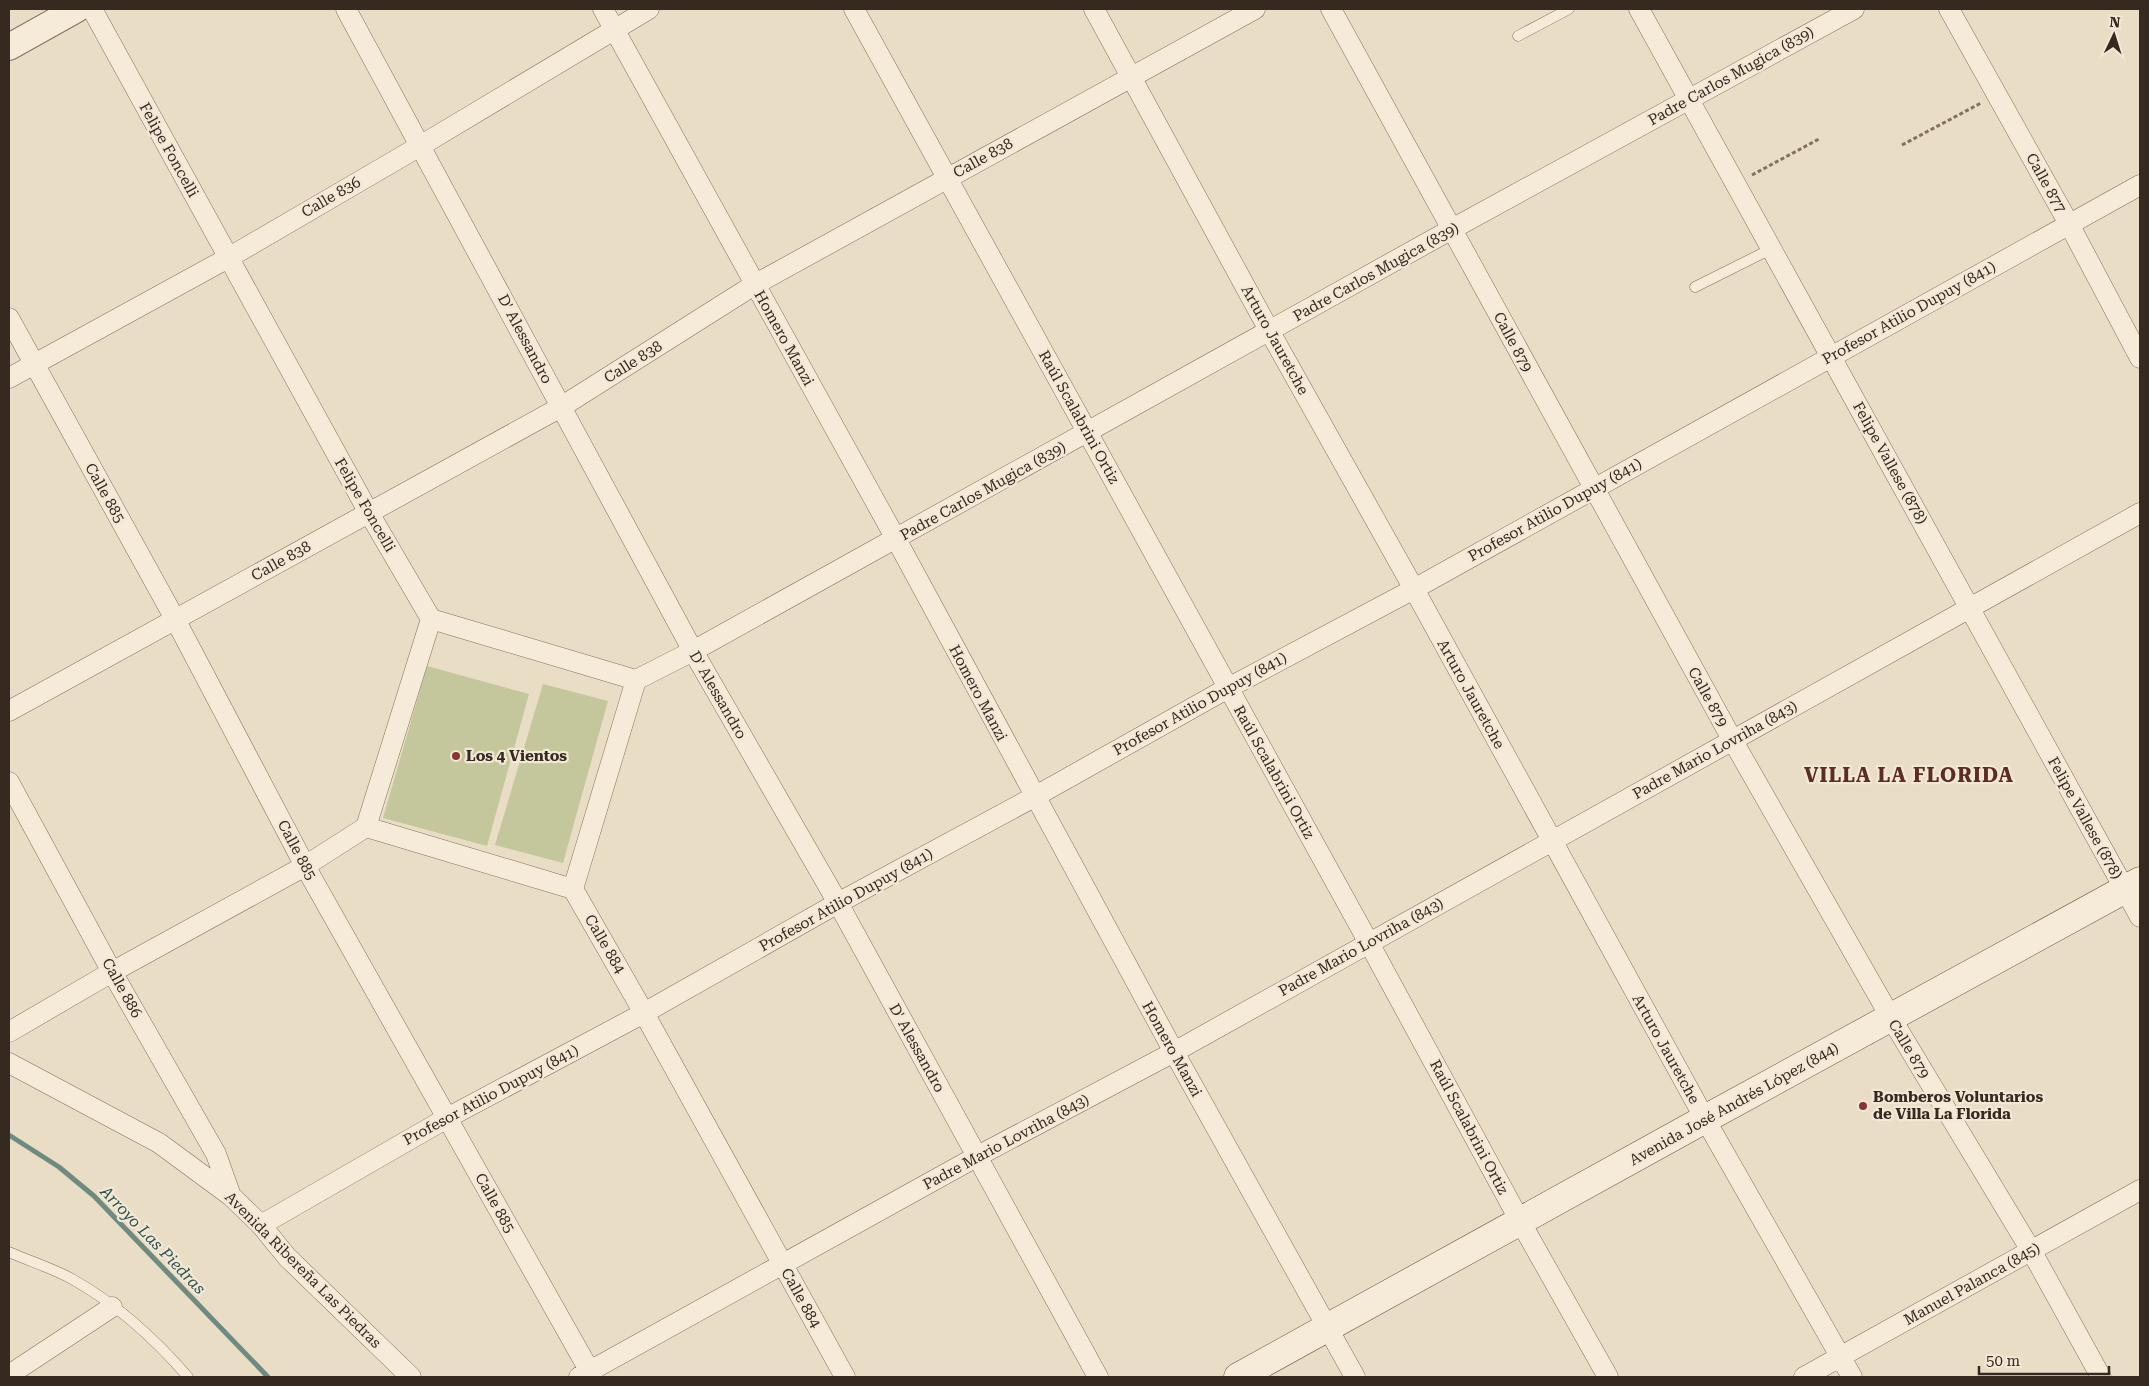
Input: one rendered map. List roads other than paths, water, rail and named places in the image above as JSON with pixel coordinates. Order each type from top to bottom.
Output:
[{"type":"main road","name":"Avenida José Andrés López (844)","points":[[1238,1377],[2132,885]]},
{"type":"street","points":[[9,47],[77,9]]},
{"type":"street","name":"Felipe Foncelli","points":[[92,9],[369,513],[431,619]]},
{"type":"street","name":"D' Alessandro","points":[[346,9],[694,651],[838,903],[1098,1377]]},
{"type":"street","name":"Homero Manzi","points":[[603,9],[896,539],[1034,797],[1174,1052],[1355,1377]]},
{"type":"street","name":"Calle 836","points":[[9,378],[228,258],[649,9]]},
{"type":"street","name":"Raúl Scalabrini Ortiz","points":[[854,9],[1369,943],[1520,1222],[1608,1377]]},
{"type":"street","name":"Arturo Jauretche","points":[[1094,9],[1270,332],[1414,589],[1705,1119],[1852,1377]]},
{"type":"street","name":"Calle 838","points":[[9,711],[561,407],[754,285],[1255,9]]},
{"type":"street","name":"Calle 879","points":[[1330,9],[1733,741],[1891,1018],[2032,1252],[2101,1377]]},
{"type":"street","name":"Felipe Vallese (878)","points":[[1639,9],[1970,608],[2132,885],[2140,917]]},
{"type":"street","name":"Padre Carlos Mugica (839)","points":[[636,680],[694,651],[1452,229],[1854,9]]},
{"type":"street","name":"Calle 877","points":[[1949,9],[2138,349]]},
{"type":"street","name":"Profesor Atilio Dupuy (841)","points":[[261,1225],[448,1118],[644,1013],[838,903],[1034,797],[1228,688],[1414,589],[2140,185]]},
{"type":"street","name":"Calle 885","points":[[9,318],[175,619],[305,866],[448,1118],[587,1375]]},
{"type":"street","name":"Padre Mario Lovriha (843)","points":[[587,1375],[976,1157],[1174,1052],[2140,513]]},
{"type":"street","points":[[9,1032],[112,972],[305,866],[366,827],[431,619],[636,680],[573,890],[366,827]]},
{"type":"street","name":"Calle 886","points":[[9,782],[112,972],[216,1154],[231,1196]]},
{"type":"street","name":"Calle 884","points":[[573,890],[644,1013],[845,1377]]},
{"type":"street","name":"Avenida Ribereña Las Piedras","points":[[9,1063],[159,1143],[231,1196],[261,1225],[287,1257],[411,1377]]},
{"type":"street","name":"Manuel Palanca (845)","points":[[1804,1377],[2032,1252],[2140,1190]]},
{"type":"street","points":[[12,1372],[112,1307]]},
{"type":"lane","points":[[1518,36],[1570,9]]},
{"type":"lane","points":[[1695,287],[1771,249]]},
{"type":"lane","points":[[9,1252],[70,1277],[91,1290],[166,1354],[188,1377]]},
{"type":"waterway","name":"Arroyo Las Piedras","points":[[9,1135],[59,1167],[94,1196],[268,1377]]},
{"type":"place","name":"Los 4 Vientos","points":[[456,756]]},
{"type":"place","name":"Bomberos Voluntarios de Villa La Florida","points":[[1863,1106]]},
{"type":"district","name":"VILLA LA FLORIDA","points":[[1909,775]]}]
